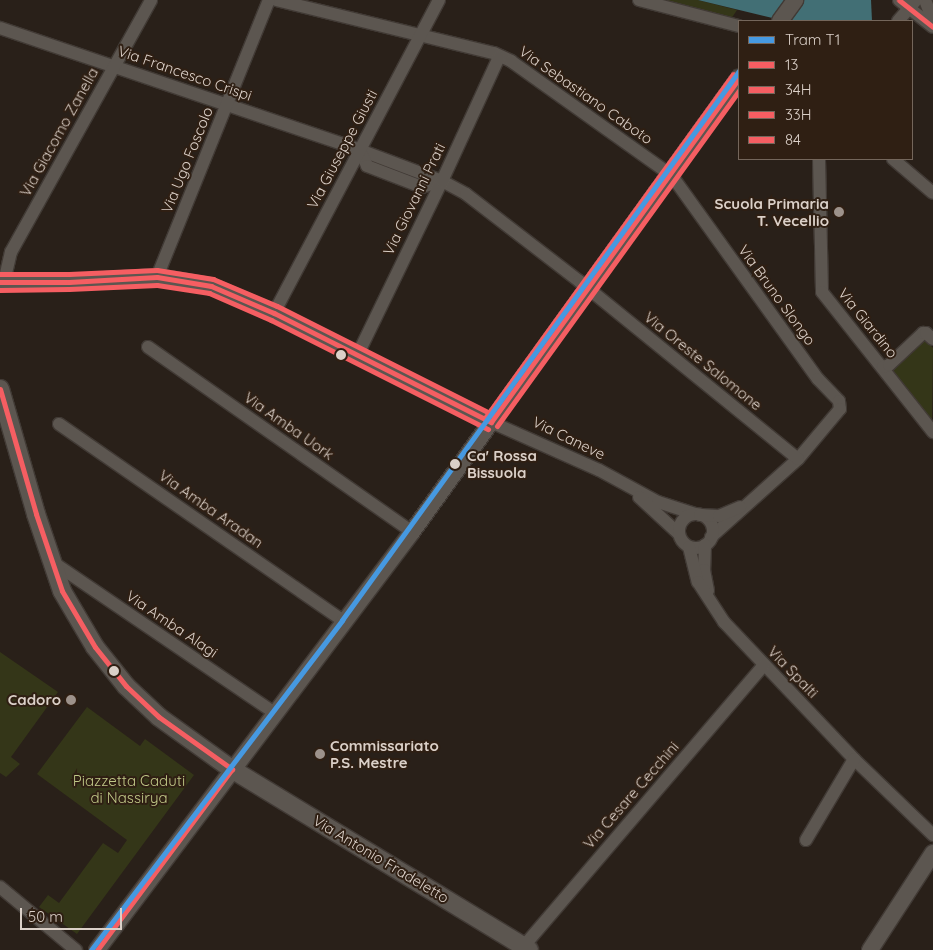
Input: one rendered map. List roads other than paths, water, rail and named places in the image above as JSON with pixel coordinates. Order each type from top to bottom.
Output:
[{"type":"main road","name":"Via Antonio Fradeletto","points":[[0,389],[51,560],[71,608],[95,647],[126,686],[159,717],[232,769],[526,948]]},
{"type":"street","name":"Via Giacomo Zanella","points":[[2,282],[11,252],[152,0]]},
{"type":"street","name":"Via Ugo Foscolo","points":[[157,277],[269,0]]},
{"type":"street","name":"Via Sebastiano Caboto","points":[[276,0],[494,53],[511,61],[669,174]]},
{"type":"street","name":"Via Giuseppe Giusti","points":[[274,313],[439,0]]},
{"type":"street","points":[[639,0],[738,26]]},
{"type":"street","points":[[781,20],[795,0]]},
{"type":"street","points":[[925,0],[933,21]]},
{"type":"street","points":[[899,20],[908,3],[933,27]]},
{"type":"street","name":"Via Francesco Crispi","points":[[0,28],[360,150],[442,181]]},
{"type":"street","name":"Via Giovanni Prati","points":[[357,356],[442,181],[499,57]]},
{"type":"street","points":[[97,950],[412,532],[738,79]]},
{"type":"street","name":"Via Giardino","points":[[819,160],[822,292],[933,432]]},
{"type":"street","points":[[894,160],[933,193]]},
{"type":"street","name":"Via Bruno Slongo","points":[[669,174],[818,379],[839,400],[840,409]]},
{"type":"street","points":[[442,181],[466,194],[588,288]]},
{"type":"street","points":[[2,282],[69,282],[157,277],[211,286],[274,313],[491,422]]},
{"type":"street","name":"Via Oreste Salomone","points":[[588,288],[798,459]]},
{"type":"street","points":[[883,367],[890,365],[929,336]]},
{"type":"street","name":"Via Amba Uork","points":[[148,347],[412,532]]},
{"type":"street","name":"Via Caneve","points":[[708,541],[798,459],[840,409]]},
{"type":"street","name":"Via Caneve","points":[[491,422],[599,470],[630,489],[697,515],[719,516],[730,513],[753,499]]},
{"type":"street","name":"Via Amba Aradan","points":[[59,424],[345,622]]},
{"type":"street","name":"Via Caneve","points":[[630,489],[679,534]]},
{"type":"street","points":[[697,515],[712,526],[708,541],[700,547],[689,547],[684,544],[679,534],[681,523],[684,519],[697,515]]},
{"type":"street","name":"Via Spalti","points":[[708,541],[704,570],[712,606]]},
{"type":"street","name":"Via Spalti","points":[[689,547],[698,582],[724,622],[854,759],[933,835]]},
{"type":"street","name":"Via Amba Alagi","points":[[51,560],[276,714]]},
{"type":"street","name":"Via Cesare Cecchini","points":[[526,948],[764,665]]},
{"type":"street","points":[[806,840],[854,759]]},
{"type":"street","points":[[870,950],[933,852]]},
{"type":"street","points":[[0,887],[76,950]]},
{"type":"water","points":[[698,0],[871,0],[872,20],[781,20]]},
{"type":"tram line","name":"T1","points":[[91,950],[342,620],[738,72]]},
{"type":"place","name":"Scuola Primaria T. Vecellio","points":[[839,212]]},
{"type":"place","name":"Ca' Rossa Bissuola","points":[[455,464]]},
{"type":"place","name":"Cadoro","points":[[71,700]]},
{"type":"place","name":"Commissariato P.S. Mestre","points":[[320,754]]},
{"type":"park label","name":"Piazzetta Caduti di Nassirya","points":[[129,788]]}]
